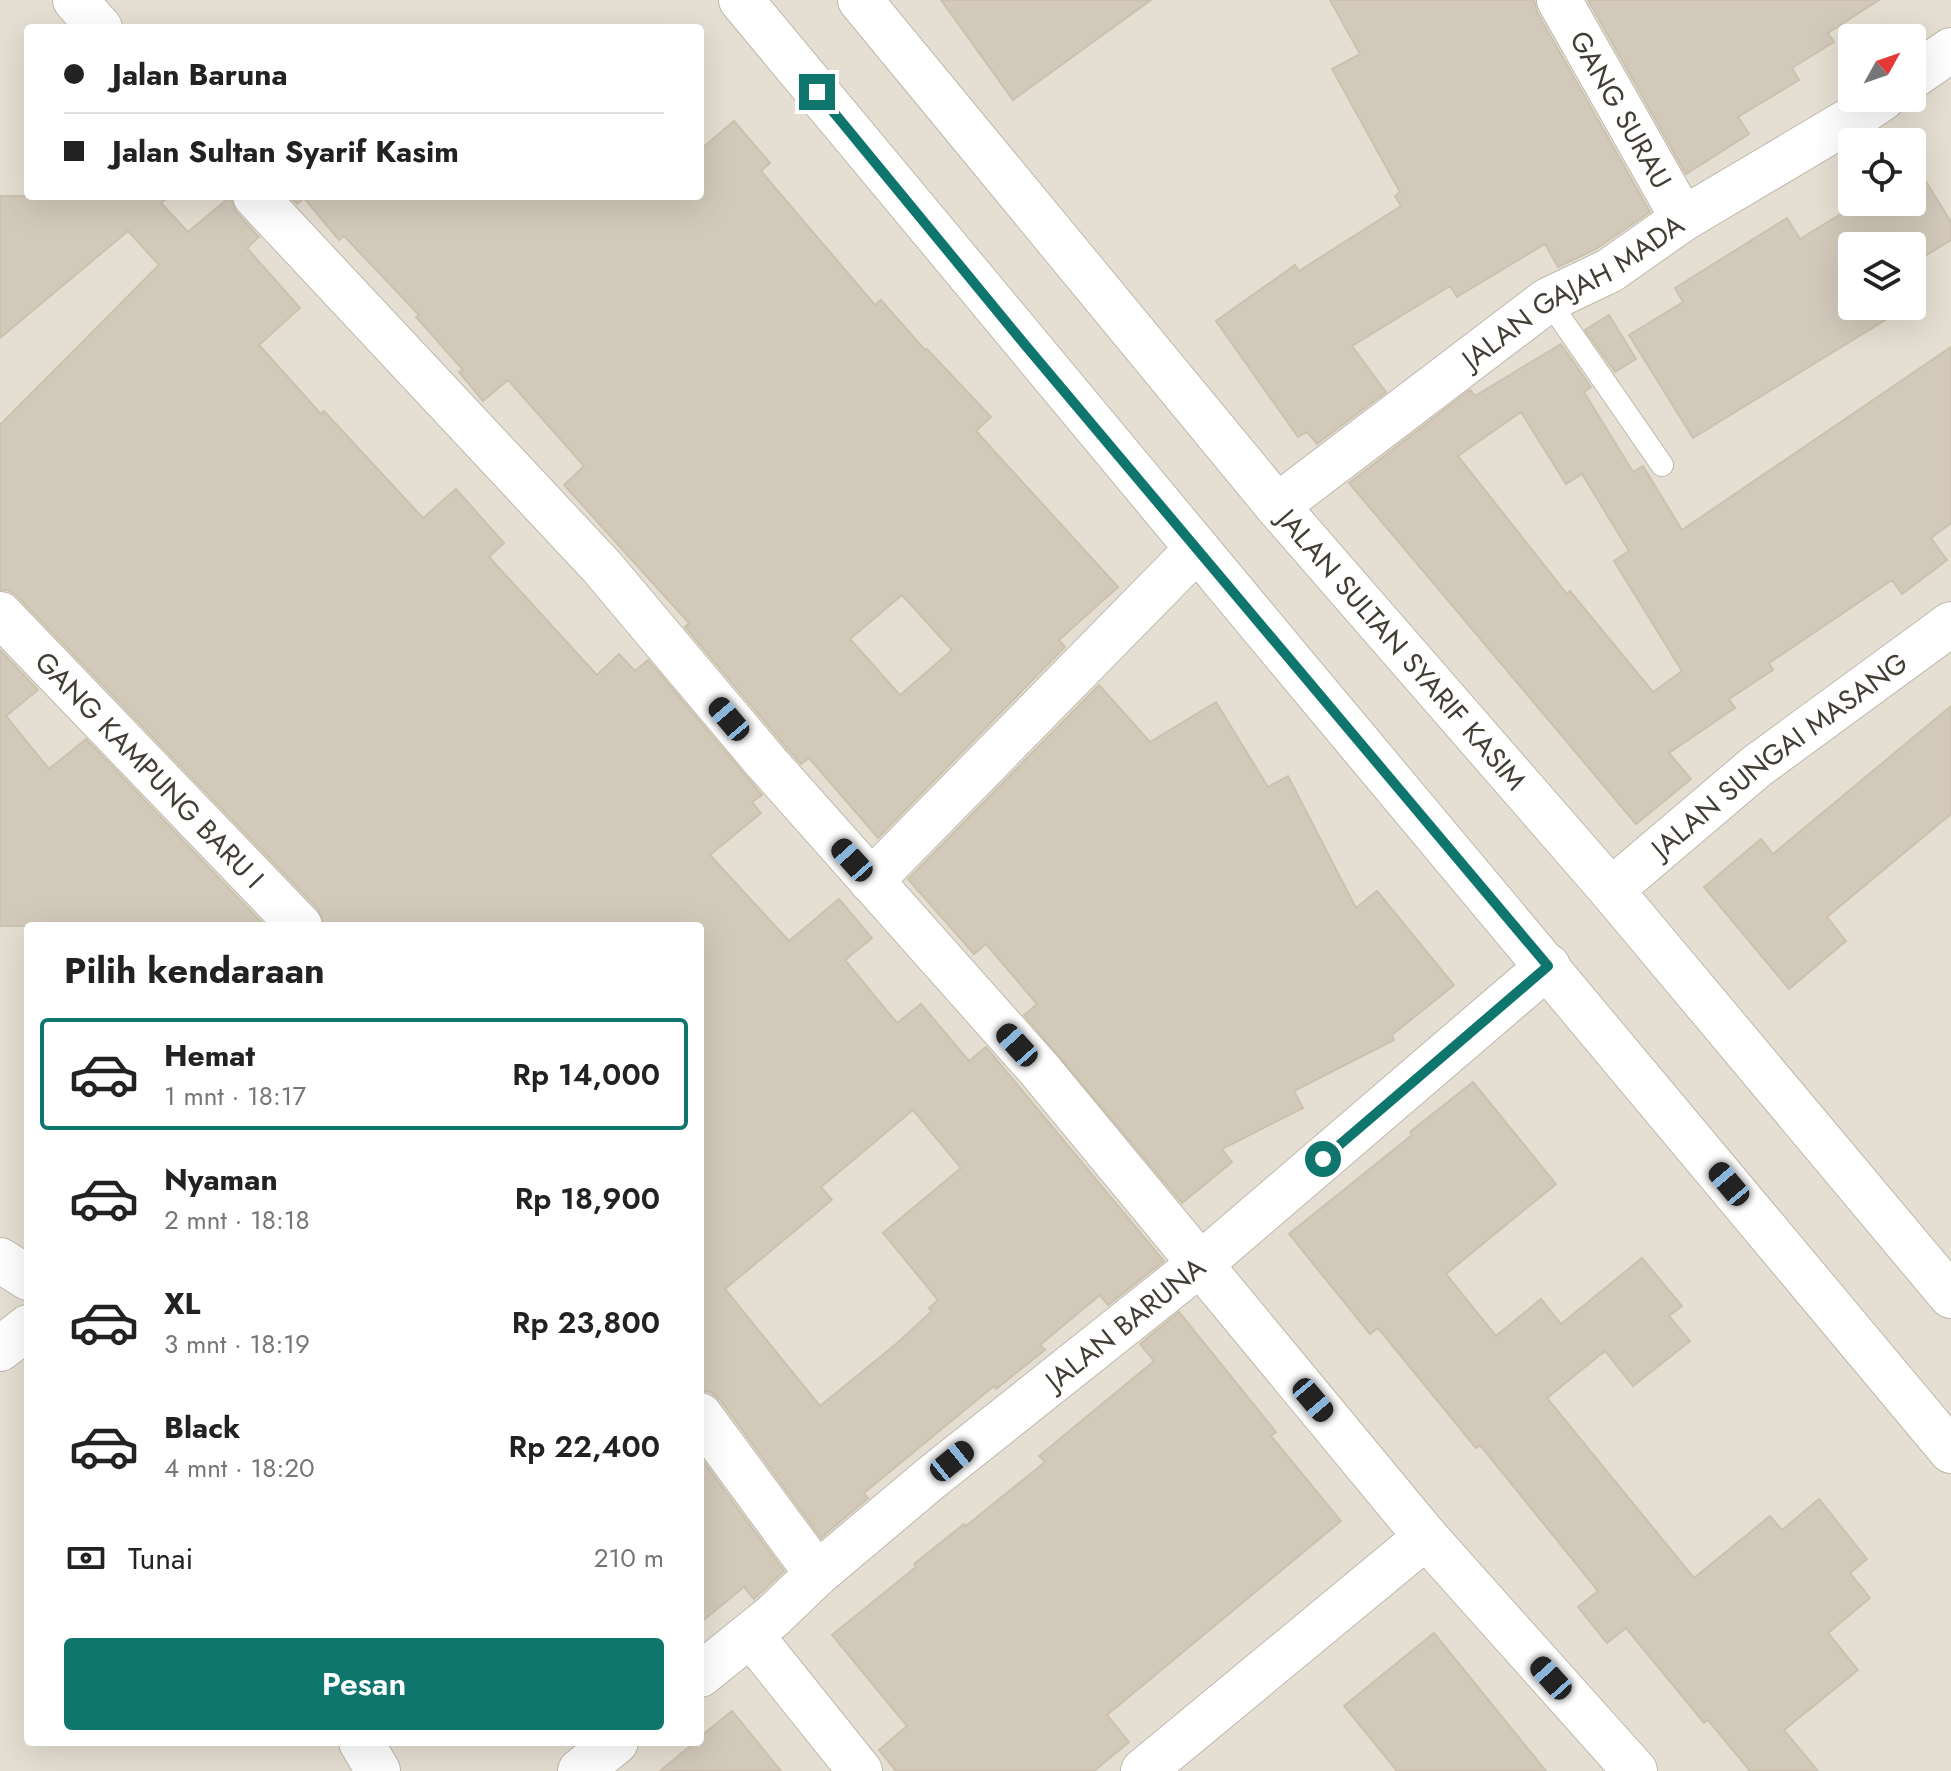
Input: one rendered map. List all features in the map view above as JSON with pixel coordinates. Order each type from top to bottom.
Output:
[{"type":"street","points":[[75,0],[96,24]]},
{"type":"street","points":[[741,0],[1026,346],[1951,1451]]},
{"type":"street","name":"JALAN SULTAN SYARIF KASIM","points":[[860,0],[1277,506],[1611,890],[1951,1296]]},
{"type":"street","name":"GANG SURAU","points":[[1559,0],[1683,219]]},
{"type":"street","points":[[1926,67],[1951,50]]},
{"type":"street","name":"JALAN GAJAH MADA","points":[[1277,506],[1548,300],[1609,271],[1683,219],[1862,112]]},
{"type":"street","points":[[259,200],[602,567],[766,762],[1038,1068],[1426,1537],[1635,1771]]},
{"type":"street","points":[[871,881],[1197,549]]},
{"type":"street","name":"GANG KAMPUNG BARU I","points":[[0,614],[296,922]]},
{"type":"street","name":"JALAN SUNGAI MASANG","points":[[1611,890],[1757,766],[1951,624]]},
{"type":"street","name":"JALAN BARUNA","points":[[704,1672],[751,1635],[817,1574],[931,1478],[1200,1263],[1548,966]]},
{"type":"street","points":[[0,1260],[24,1275]]},
{"type":"street","points":[[0,1349],[24,1330]]},
{"type":"street","points":[[704,1420],[817,1574]]},
{"type":"street","points":[[1143,1771],[1426,1537]]},
{"type":"street","points":[[751,1635],[860,1771]]},
{"type":"street","points":[[363,1746],[378,1771]]},
{"type":"street","points":[[580,1771],[611,1746]]},
{"type":"lane","points":[[1548,300],[1662,465]]},
{"type":"shaded area","points":[[0,0],[1951,0],[1951,1771],[0,1771]]},
{"type":"building","points":[[941,0],[1151,0],[1013,100]]},
{"type":"building","points":[[1330,0],[1534,0],[1537,12],[1650,212],[1596,249],[1558,267],[1545,244],[1457,297],[1450,286],[1352,346],[1386,392],[1317,444],[1307,432],[1298,437],[1216,321],[1295,265],[1299,271],[1401,206],[1395,196],[1400,192],[1332,69],[1360,54]]},
{"type":"building","points":[[1588,0],[1879,0],[1838,24],[1828,33],[1834,42],[1792,68],[1799,80],[1738,117],[1749,134],[1686,174]]},
{"type":"building","points":[[734,121],[770,163],[761,171],[875,305],[881,300],[991,417],[976,431],[1118,587],[1059,640],[1065,647],[878,838],[809,758],[801,764],[685,627],[689,623],[564,485],[584,466],[508,380],[483,401],[459,372],[463,370],[416,317],[419,315],[344,236],[339,240],[306,200],[704,200],[704,147]],"holes":[[[902,595],[952,650],[900,695],[850,639]]]},
{"type":"building","points":[[1926,182],[1951,222],[1951,240],[1926,255],[1926,232],[1838,232],[1838,320],[1885,320],[1693,438],[1629,335],[1683,302],[1675,288],[1787,218],[1800,239],[1838,216],[1926,216]]},
{"type":"building","points":[[0,196],[24,196],[24,200],[164,200],[161,203],[188,232],[226,200],[232,200],[236,212],[259,237],[247,248],[300,308],[259,345],[321,414],[324,411],[423,518],[456,489],[504,543],[489,557],[597,675],[619,654],[635,671],[648,660],[762,795],[752,802],[761,813],[710,855],[789,941],[839,899],[872,938],[845,960],[897,1023],[921,1004],[969,1061],[986,1047],[1164,1261],[1108,1305],[1100,1295],[1040,1345],[1045,1350],[996,1389],[994,1386],[864,1493],[868,1498],[821,1538],[720,1400],[711,1392],[704,1391],[704,922],[323,922],[318,909],[18,597],[8,590],[0,590],[0,425],[159,265],[128,231],[0,338]],"holes":[[[913,1110],[961,1168],[883,1233],[938,1300],[929,1308],[932,1311],[896,1344],[820,1406],[725,1289],[832,1200],[821,1187]]]},
{"type":"building","points":[[1609,315],[1636,359],[1615,372],[1585,330]]},
{"type":"building","points":[[1561,344],[1591,387],[1584,392],[1633,472],[1643,466],[1682,530],[1951,347],[1951,523],[1931,538],[1947,560],[1902,594],[1892,580],[1769,663],[1773,670],[1729,699],[1735,708],[1669,753],[1691,779],[1636,824],[1349,483],[1470,390],[1475,396]],"holes":[[[1521,412],[1566,484],[1582,474],[1629,551],[1614,561],[1682,671],[1653,692],[1570,591],[1567,594],[1458,456]]]},
{"type":"building","points":[[0,650],[38,690],[6,716],[49,769],[86,739],[261,922],[24,922],[24,926],[0,926]]},
{"type":"building","points":[[1099,685],[1150,742],[1216,702],[1268,787],[1288,776],[1356,908],[1377,891],[1454,985],[1392,1035],[1394,1040],[1294,1091],[1303,1108],[1222,1149],[1232,1162],[1182,1203],[1024,1015],[1037,1004],[986,944],[974,954],[908,879]]},
{"type":"building","points":[[1951,706],[1951,814],[1827,917],[1846,941],[1789,989],[1704,887],[1761,839],[1773,854]]},
{"type":"building","points":[[1473,1082],[1556,1184],[1446,1274],[1496,1336],[1541,1299],[1561,1324],[1642,1258],[1682,1306],[1669,1316],[1690,1341],[1633,1386],[1605,1351],[1547,1398],[1694,1578],[1770,1516],[1782,1530],[1819,1499],[1867,1559],[1850,1573],[1870,1598],[1828,1633],[1858,1670],[1784,1730],[1818,1771],[1750,1771],[1708,1720],[1704,1723],[1626,1628],[1607,1643],[1578,1607],[1598,1591],[1480,1445],[1476,1448],[1378,1328],[1370,1334],[1289,1234]]},
{"type":"building","points":[[1179,1312],[1276,1432],[1271,1436],[1341,1521],[1107,1715],[1129,1742],[1094,1771],[896,1771],[879,1750],[907,1726],[832,1635],[916,1567],[914,1564],[1045,1462],[1039,1456],[1154,1361],[1140,1344]]},
{"type":"building","points":[[704,1462],[784,1571],[754,1599],[744,1587],[704,1620]]},
{"type":"building","points":[[1434,1633],[1546,1771],[1397,1771],[1344,1706]]},
{"type":"building","points":[[732,1711],[781,1771],[660,1771],[690,1746],[704,1746],[704,1734]]},
{"type":"route","points":[[817,92],[1026,346],[1548,966],[1323,1159]]}]
